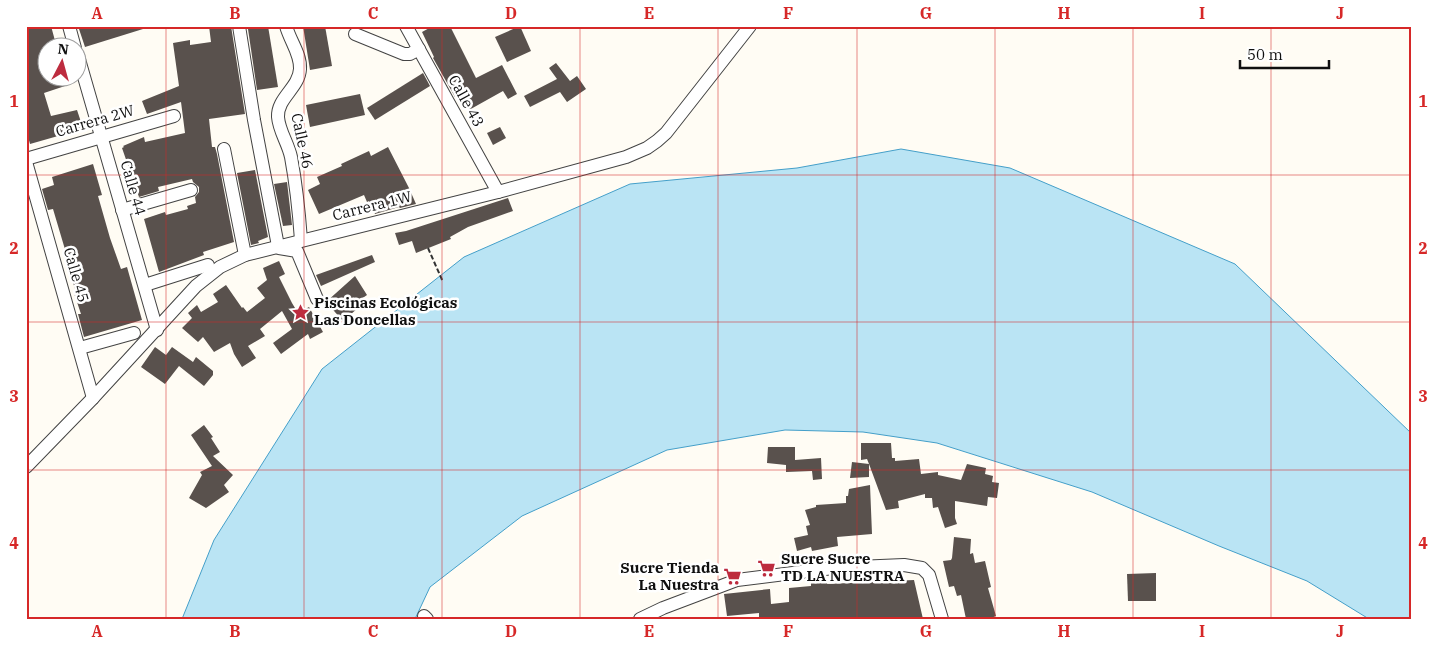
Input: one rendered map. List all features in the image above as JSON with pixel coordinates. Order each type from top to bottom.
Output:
[{"type":"street","points":[[239,26],[277,247],[297,251],[317,299]]},
{"type":"street","name":"Calle 46","points":[[286,26],[298,57],[300,69],[298,80],[284,99],[279,108],[278,115],[279,124],[290,155],[301,240]]},
{"type":"street","name":"Calle 43","points":[[406,26],[498,192]]},
{"type":"street","name":"Carrera 1W","points":[[26,467],[157,330],[196,286],[220,267],[244,255],[498,192],[626,157],[657,142],[750,26]]},
{"type":"street","points":[[355,34],[404,54],[410,54],[418,49]]},
{"type":"street","name":"Calle 44","points":[[87,88],[157,330]]},
{"type":"street","name":"Carrera 2W","points":[[26,160],[100,136],[174,116]]},
{"type":"street","points":[[224,149],[244,255]]},
{"type":"street","name":"Calle 45","points":[[26,160],[93,398]]},
{"type":"street","points":[[122,210],[191,190]]},
{"type":"street","points":[[145,285],[208,265]]},
{"type":"street","points":[[80,348],[134,333]]},
{"type":"street","points":[[640,619],[666,614],[738,580],[832,568],[904,565],[922,568],[929,575],[934,585],[942,619]]},
{"type":"path","points":[[428,248],[443,282]]},
{"type":"water","points":[[901,149],[1010,168],[1235,264],[1411,433],[1411,619],[1369,619],[1307,581],[1092,492],[937,443],[863,432],[785,430],[667,450],[522,516],[430,587],[415,619],[182,619],[214,540],[322,369],[464,257],[630,184],[797,168]]},
{"type":"building","points":[[36,26],[51,26],[54,38],[38,38],[38,88],[59,88],[44,93],[51,116],[77,110],[83,128],[30,144],[26,129],[26,29]]},
{"type":"building","points":[[78,26],[142,26],[143,29],[88,46],[88,38],[82,38]]},
{"type":"building","points":[[209,26],[231,26],[245,114],[209,119],[212,147],[215,147],[217,154],[234,242],[203,252],[204,255],[159,272],[144,219],[165,212],[166,215],[188,209],[187,206],[196,203],[195,197],[199,192],[199,187],[192,179],[158,187],[159,191],[139,197],[122,148],[144,137],[145,142],[185,133],[181,102],[147,114],[142,101],[179,86],[173,43],[190,40],[190,45],[211,42]]},
{"type":"building","points":[[268,26],[278,87],[257,90],[248,29]]},
{"type":"building","points":[[303,26],[325,26],[332,66],[310,70]]},
{"type":"building","points":[[433,26],[450,26],[476,78],[502,65],[517,94],[508,99],[503,91],[469,110],[460,94],[455,97],[433,58],[422,32]]},
{"type":"building","points":[[520,26],[531,51],[507,62],[495,37]]},
{"type":"building","points":[[556,63],[570,81],[577,76],[586,89],[567,102],[560,92],[530,107],[524,96],[557,79],[549,68]]},
{"type":"building","points":[[423,73],[430,86],[375,120],[367,108]]},
{"type":"building","points":[[360,94],[365,115],[310,127],[306,105]]},
{"type":"building","points":[[500,127],[506,138],[493,145],[487,133]]},
{"type":"building","points":[[388,147],[416,204],[375,214],[364,195],[319,214],[308,190],[320,184],[317,177],[369,151],[371,156]]},
{"type":"building","points":[[93,164],[102,195],[98,196],[110,238],[121,269],[127,267],[142,320],[84,337],[78,314],[81,314],[70,273],[72,273],[53,209],[48,210],[42,189],[54,185],[52,177]]},
{"type":"building","points":[[255,170],[268,237],[258,241],[259,243],[251,245],[237,173]]},
{"type":"building","points":[[287,182],[292,225],[283,226],[274,184]]},
{"type":"building","points":[[508,198],[513,211],[468,227],[450,237],[451,239],[416,253],[412,241],[399,245],[395,233]]},
{"type":"building","points":[[372,255],[375,262],[321,286],[316,275]]},
{"type":"building","points":[[279,261],[285,274],[279,277],[298,313],[309,307],[323,332],[310,339],[308,334],[281,354],[273,343],[292,329],[282,311],[260,329],[265,336],[248,346],[256,358],[242,367],[230,343],[214,352],[203,337],[198,342],[182,328],[192,318],[188,313],[197,305],[201,312],[218,302],[213,294],[226,285],[247,312],[265,298],[257,288],[267,280],[263,268]]},
{"type":"building","points":[[355,276],[367,295],[354,304],[358,308],[343,321],[326,302]]},
{"type":"building","points":[[155,347],[166,355],[172,347],[193,362],[196,357],[213,371],[213,375],[204,386],[179,366],[165,384],[141,367]]},
{"type":"building","points":[[204,425],[213,437],[211,438],[220,452],[213,456],[233,475],[224,485],[229,492],[206,508],[189,498],[202,475],[200,472],[212,466],[191,435]]},
{"type":"building","points":[[861,443],[891,443],[892,458],[895,458],[895,461],[919,459],[921,474],[938,472],[938,475],[961,480],[967,464],[986,468],[985,474],[993,476],[992,482],[999,483],[997,498],[988,497],[987,506],[955,501],[957,524],[945,528],[938,507],[933,508],[932,498],[925,498],[925,494],[898,501],[899,508],[886,510],[867,459],[861,460]]},
{"type":"building","points":[[768,447],[795,447],[795,460],[821,458],[822,479],[813,480],[812,471],[786,472],[786,465],[767,463]]},
{"type":"building","points":[[852,462],[869,464],[869,477],[850,478]]},
{"type":"building","points":[[870,485],[872,534],[837,537],[838,546],[812,551],[811,547],[797,551],[794,538],[808,535],[806,526],[810,525],[805,510],[816,507],[816,505],[846,503],[849,489]]},
{"type":"building","points":[[954,537],[971,539],[970,554],[973,553],[975,563],[985,561],[991,587],[988,588],[996,616],[989,619],[966,619],[961,595],[957,596],[954,586],[949,587],[943,561],[951,560],[952,558]]},
{"type":"building","points":[[1156,573],[1156,601],[1128,601],[1127,574]]},
{"type":"building","points":[[811,579],[828,580],[827,584],[914,580],[923,619],[759,619],[759,613],[727,616],[724,594],[770,589],[771,604],[789,602],[789,588],[811,586]]},
{"type":"place","name":"Piscinas Ecológicas Las Doncellas","points":[[300,312]]},
{"type":"place","name":"Sucre Sucre TD LA NUESTRA","points":[[767,568]]},
{"type":"place","name":"Sucre Tienda La Nuestra","points":[[733,577]]}]
